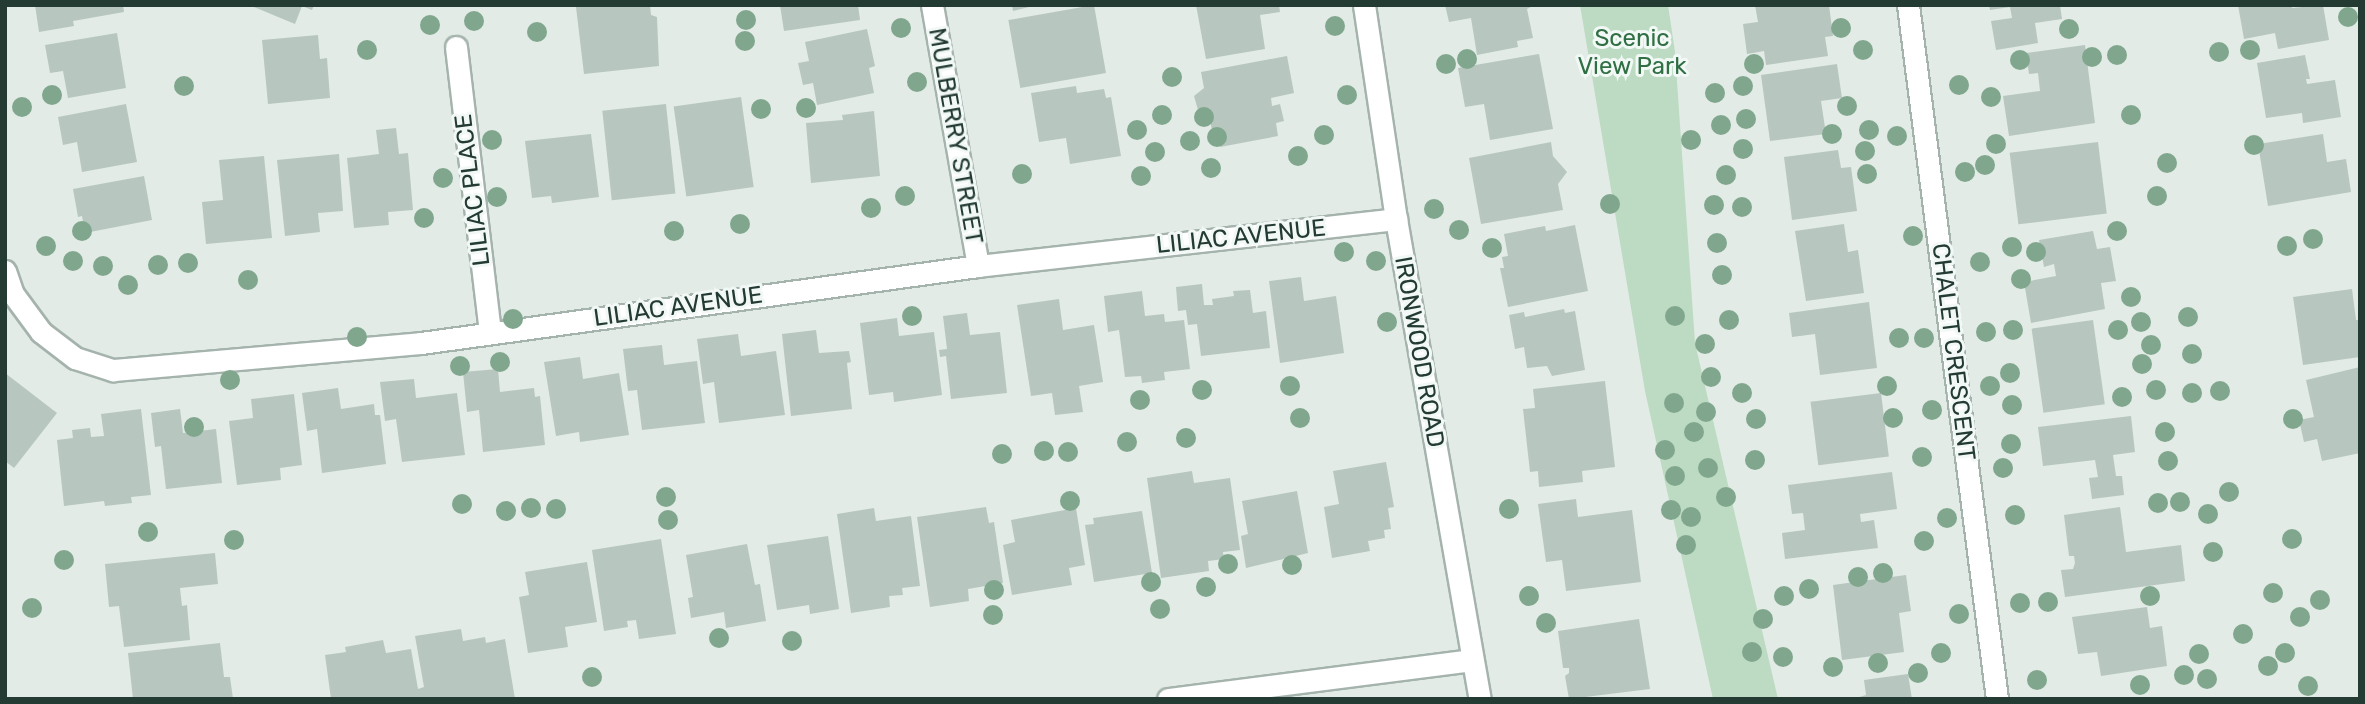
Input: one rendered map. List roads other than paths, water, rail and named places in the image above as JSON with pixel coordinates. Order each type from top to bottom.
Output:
[{"type":"street","name":"MULBERRY STREET","points":[[932,5],[978,266]]},
{"type":"street","name":"IRONWOOD ROAD","points":[[1364,5],[1396,219],[1480,699]]},
{"type":"street","name":"CHALET CRESCENT","points":[[1908,5],[1997,699]]},
{"type":"street","name":"LILIAC PLACE","points":[[456,47],[490,333]]},
{"type":"street","name":"LILIAC AVENUE","points":[[5,271],[13,293],[41,332],[75,358],[113,370],[421,343],[978,266],[1396,219]]},
{"type":"street","points":[[1168,699],[1472,660]]},
{"type":"park label","name":"Scenic View Park","points":[[1632,53]]}]
